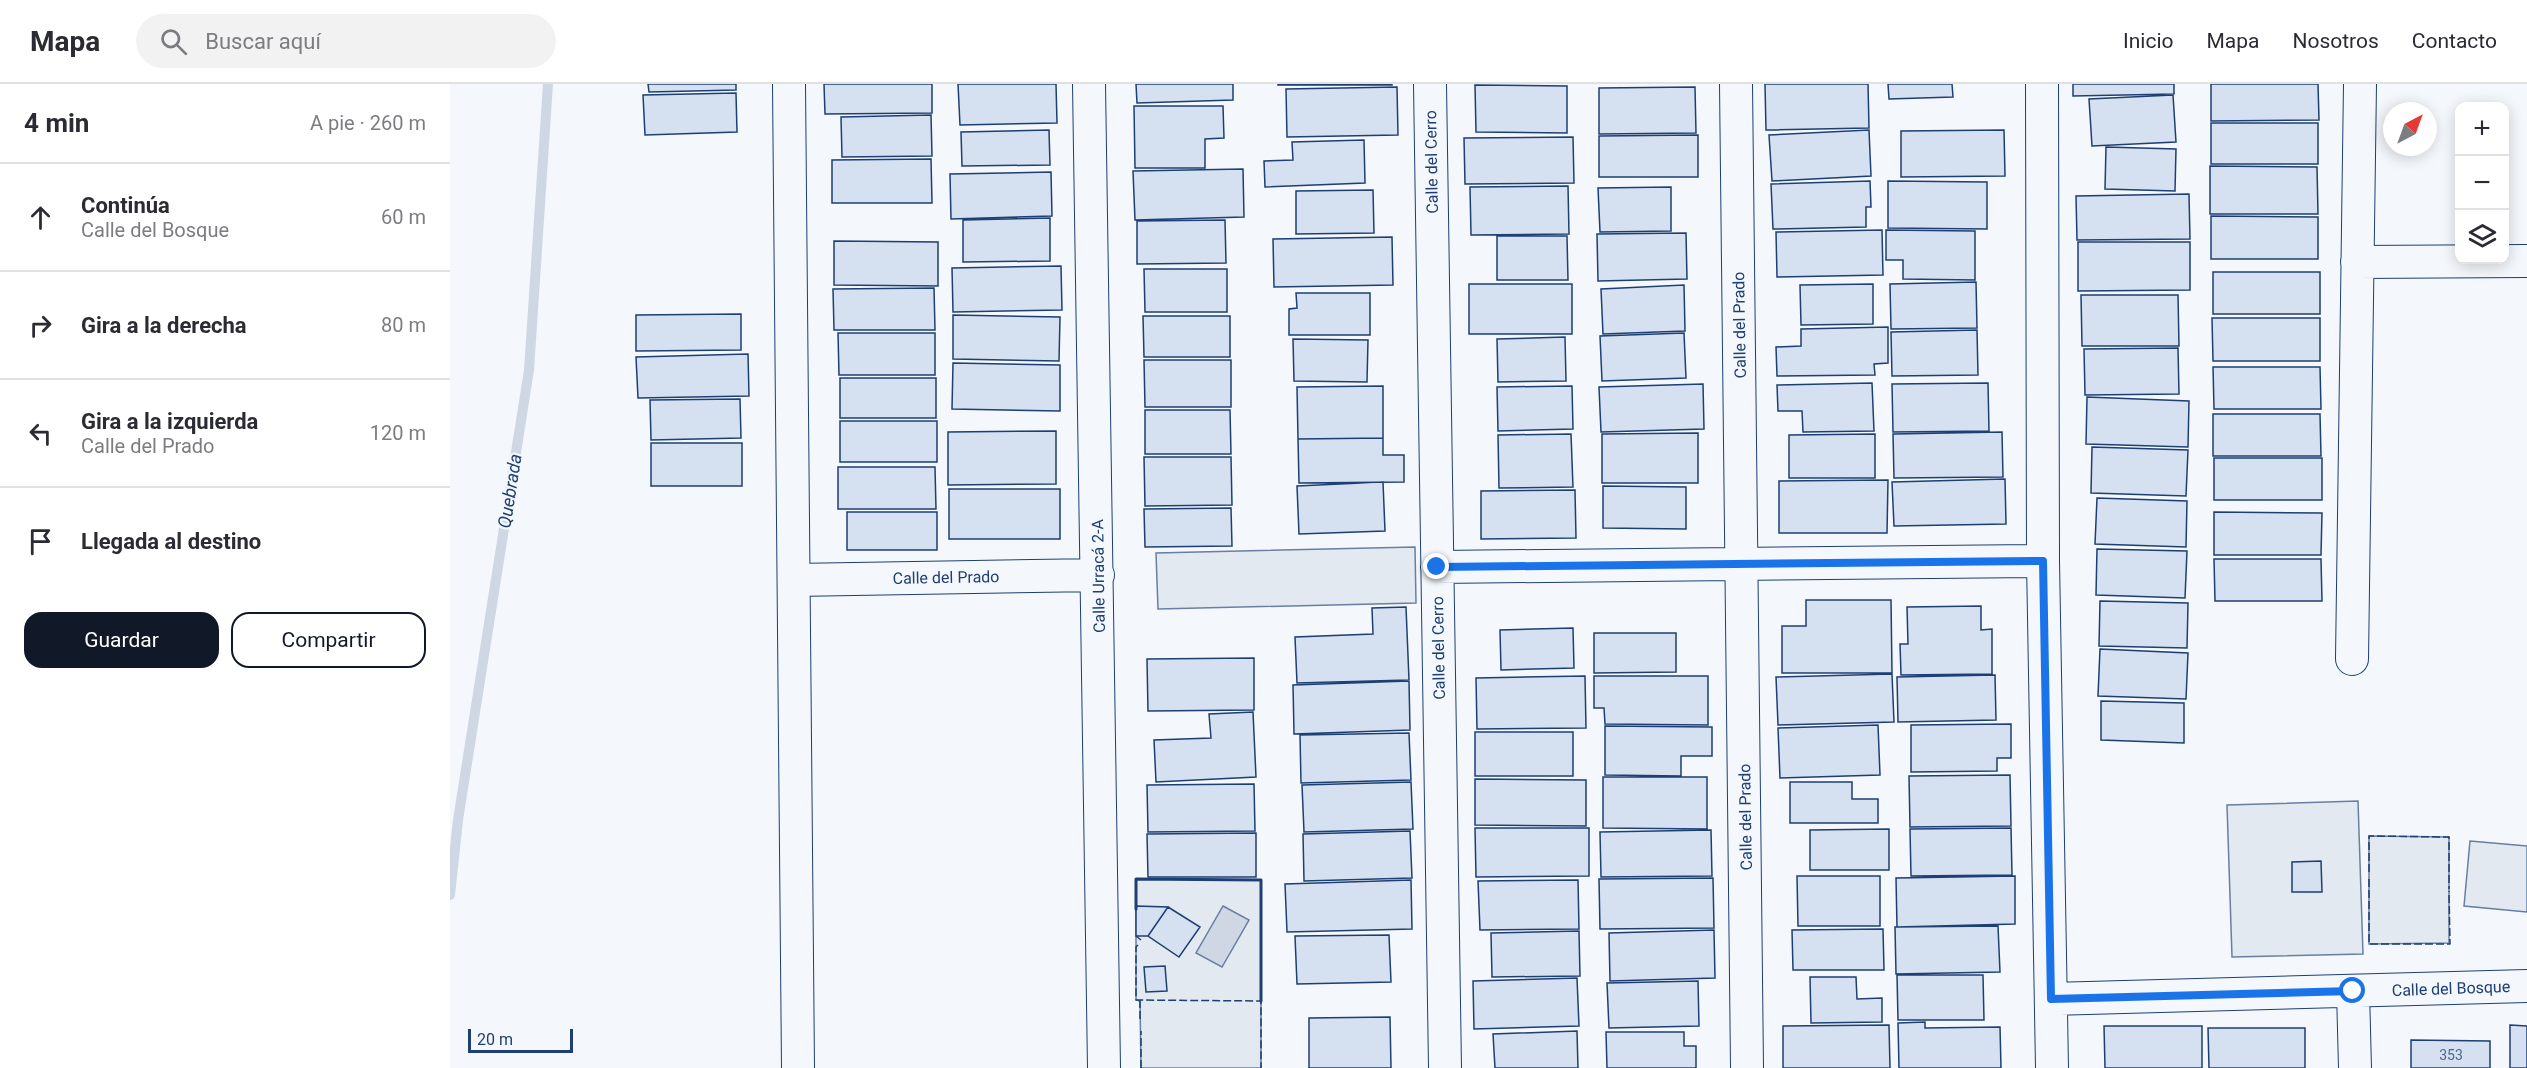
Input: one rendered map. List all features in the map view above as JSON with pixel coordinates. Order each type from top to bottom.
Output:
[{"type":"street","points":[[789,84],[798,1068]]},
{"type":"street","name":"Calle Urracá 2-A","points":[[1089,84],[1104,1068]]},
{"type":"street","name":"Calle del Cerro","points":[[1430,84],[1445,1068]]},
{"type":"street","name":"Calle del Prado","points":[[1736,84],[1747,1068]]},
{"type":"street","points":[[2042,84],[2043,561],[2052,1068]]},
{"type":"street","points":[[2352,659],[2360,84]]},
{"type":"street","points":[[2357,262],[2527,261]]},
{"type":"street","points":[[1437,567],[2043,561]]},
{"type":"street","name":"Calle del Prado","points":[[794,580],[1098,575]]},
{"type":"street","name":"Calle del Bosque","points":[[2051,999],[2527,986]]},
{"type":"street","points":[[2353,991],[2355,1068]]},
{"type":"shaded area","points":[[1415,547],[1416,603],[1158,609],[1156,553]]},
{"type":"shaded area","points":[[2358,801],[2363,954],[2232,957],[2227,805]]},
{"type":"shaded area","points":[[2369,836],[2449,837],[2449,943],[2369,944]]},
{"type":"shaded area","points":[[2470,841],[2527,846],[2527,912],[2464,906]]},
{"type":"shaded area","points":[[1136,879],[1261,880],[1261,1068],[1141,1068],[1140,1001],[1136,1000]]},
{"type":"shaded area","points":[[1223,906],[1249,920],[1222,967],[1196,953]]},
{"type":"building","points":[[648,84],[736,84],[736,90],[649,92]]},
{"type":"building","points":[[824,84],[932,84],[932,113],[825,114]]},
{"type":"building","points":[[958,84],[1056,84],[1057,123],[960,125]]},
{"type":"building","points":[[1136,84],[1233,84],[1233,100],[1137,103]]},
{"type":"building","points":[[1392,84],[1392,85],[1278,85]]},
{"type":"building","points":[[1765,84],[1868,84],[1869,128],[1766,130]]},
{"type":"building","points":[[1888,84],[1952,84],[1953,97],[1889,99]]},
{"type":"building","points":[[2073,84],[2174,84],[2174,94],[2073,96]]},
{"type":"building","points":[[2211,84],[2318,84],[2319,120],[2211,121]]},
{"type":"building","points":[[1475,85],[1567,86],[1567,133],[1476,132]]},
{"type":"building","points":[[1397,87],[1398,135],[1287,137],[1286,89]]},
{"type":"building","points":[[1695,87],[1696,133],[1599,134],[1599,88]]},
{"type":"building","points":[[736,93],[737,132],[645,135],[643,95]]},
{"type":"building","points":[[2173,95],[2176,142],[2092,146],[2089,99]]},
{"type":"building","points":[[1134,106],[1223,106],[1224,138],[1205,139],[1205,168],[1135,168]]},
{"type":"building","points":[[931,115],[932,156],[842,157],[841,117]]},
{"type":"building","points":[[2211,123],[2318,123],[2318,164],[2211,164]]},
{"type":"building","points":[[1049,130],[1050,165],[962,166],[961,132]]},
{"type":"building","points":[[1869,130],[1871,176],[1772,181],[1769,135]]},
{"type":"building","points":[[2004,130],[2005,176],[1901,177],[1901,131]]},
{"type":"building","points":[[1698,135],[1698,177],[1599,177],[1599,136]]},
{"type":"building","points":[[1573,137],[1574,183],[1465,184],[1464,138]]},
{"type":"building","points":[[1364,140],[1365,183],[1265,187],[1264,161],[1293,160],[1292,142]]},
{"type":"building","points":[[2106,147],[2176,149],[2175,191],[2105,189]]},
{"type":"building","points":[[931,159],[932,203],[832,203],[832,160]]},
{"type":"building","points":[[2210,166],[2317,167],[2318,214],[2210,214]]},
{"type":"building","points":[[1243,169],[1244,217],[1135,220],[1133,171]]},
{"type":"building","points":[[1051,172],[1052,216],[951,219],[950,174]]},
{"type":"building","points":[[1870,181],[1871,207],[1866,207],[1866,227],[1773,229],[1771,184]]},
{"type":"building","points":[[1888,181],[1987,182],[1987,229],[1888,228]]},
{"type":"building","points":[[1568,186],[1569,234],[1471,235],[1470,187]]},
{"type":"building","points":[[1671,187],[1671,231],[1600,232],[1598,188]]},
{"type":"building","points":[[1373,190],[1374,233],[1296,234],[1296,191]]},
{"type":"building","points":[[2189,194],[2190,239],[2077,240],[2076,196]]},
{"type":"building","points":[[2211,216],[2318,217],[2318,259],[2211,259]]},
{"type":"building","points":[[1050,218],[1050,261],[963,262],[963,220]]},
{"type":"building","points":[[1225,220],[1226,263],[1137,264],[1137,221]]},
{"type":"building","points":[[1882,230],[1883,275],[1777,277],[1776,232]]},
{"type":"building","points":[[1886,230],[1975,231],[1975,280],[1903,279],[1903,260],[1886,260]]},
{"type":"building","points":[[1686,233],[1687,279],[1598,281],[1597,234]]},
{"type":"building","points":[[1497,236],[1567,236],[1568,280],[1497,280]]},
{"type":"building","points":[[1392,237],[1393,285],[1274,287],[1273,239]]},
{"type":"building","points":[[834,241],[938,242],[938,286],[834,285]]},
{"type":"building","points":[[2078,242],[2190,242],[2190,290],[2078,291]]},
{"type":"building","points":[[1061,266],[1062,310],[953,312],[952,268]]},
{"type":"building","points":[[1144,269],[1227,269],[1227,312],[1145,312]]},
{"type":"building","points":[[2213,272],[2320,272],[2320,314],[2213,314]]},
{"type":"building","points":[[1976,282],[1977,328],[1891,329],[1890,284]]},
{"type":"building","points":[[1469,284],[1572,284],[1572,334],[1469,334]]},
{"type":"building","points":[[1873,284],[1873,324],[1801,325],[1800,285]]},
{"type":"building","points":[[1684,285],[1685,331],[1603,334],[1601,289]]},
{"type":"building","points":[[934,288],[935,330],[834,330],[833,289]]},
{"type":"building","points":[[1296,293],[1370,293],[1370,335],[1289,335],[1289,309],[1297,308]]},
{"type":"building","points":[[2081,295],[2178,295],[2179,346],[2082,346]]},
{"type":"building","points":[[741,314],[741,350],[636,351],[636,315]]},
{"type":"building","points":[[953,315],[1060,317],[1059,361],[953,359]]},
{"type":"building","points":[[1143,316],[1230,316],[1230,357],[1144,357]]},
{"type":"building","points":[[2212,318],[2320,318],[2320,361],[2213,361]]},
{"type":"building","points":[[1888,327],[1888,363],[1874,364],[1875,375],[1777,376],[1776,347],[1801,346],[1801,329]]},
{"type":"building","points":[[1977,330],[1978,375],[1892,376],[1891,332]]},
{"type":"building","points":[[838,333],[935,333],[935,375],[839,375]]},
{"type":"building","points":[[1684,333],[1686,378],[1602,381],[1600,336]]},
{"type":"building","points":[[1565,337],[1566,381],[1498,382],[1497,339]]},
{"type":"building","points":[[1293,339],[1368,340],[1367,382],[1294,381]]},
{"type":"building","points":[[2178,348],[2179,394],[2085,395],[2084,349]]},
{"type":"building","points":[[748,354],[749,396],[638,398],[636,357]]},
{"type":"building","points":[[1144,360],[1231,360],[1231,407],[1145,407]]},
{"type":"building","points":[[953,363],[1060,365],[1060,411],[952,409]]},
{"type":"building","points":[[2213,367],[2320,367],[2321,409],[2214,409]]},
{"type":"building","points":[[840,378],[936,378],[936,418],[840,418]]},
{"type":"building","points":[[1872,383],[1874,431],[1803,432],[1802,411],[1778,411],[1777,385]]},
{"type":"building","points":[[1988,383],[1989,431],[1893,432],[1892,384]]},
{"type":"building","points":[[1703,384],[1704,429],[1601,432],[1599,387]]},
{"type":"building","points":[[1383,386],[1383,438],[1298,439],[1297,387]]},
{"type":"building","points":[[1572,386],[1573,429],[1498,431],[1497,387]]},
{"type":"building","points":[[2087,397],[2189,401],[2188,447],[2086,444]]},
{"type":"building","points":[[740,399],[741,438],[651,440],[650,400]]},
{"type":"building","points":[[1145,410],[1230,410],[1231,454],[1145,454]]},
{"type":"building","points":[[2213,414],[2320,414],[2321,456],[2213,456]]},
{"type":"building","points":[[840,421],[937,421],[937,462],[840,462]]},
{"type":"building","points":[[1056,431],[1056,484],[948,485],[948,432]]},
{"type":"building","points":[[2002,432],[2003,477],[1894,478],[1893,434]]},
{"type":"building","points":[[1698,433],[1698,483],[1602,483],[1602,434]]},
{"type":"building","points":[[1571,434],[1573,487],[1499,488],[1498,435]]},
{"type":"building","points":[[1875,434],[1875,478],[1789,478],[1789,435]]},
{"type":"building","points":[[1383,438],[1383,455],[1404,455],[1404,482],[1299,483],[1298,439]]},
{"type":"building","points":[[651,443],[742,443],[742,486],[651,486]]},
{"type":"building","points":[[2092,447],[2188,450],[2186,496],[2091,493]]},
{"type":"building","points":[[1144,457],[1231,457],[1232,505],[1145,506]]},
{"type":"building","points":[[2214,458],[2322,458],[2322,500],[2214,500]]},
{"type":"building","points":[[838,467],[935,467],[936,509],[838,509]]},
{"type":"building","points":[[2005,479],[2006,524],[1894,526],[1892,482]]},
{"type":"building","points":[[1888,480],[1887,533],[1779,533],[1779,481]]},
{"type":"building","points":[[1383,482],[1385,531],[1299,534],[1297,486]]},
{"type":"building","points":[[1603,486],[1686,487],[1686,529],[1603,528]]},
{"type":"building","points":[[949,489],[1060,489],[1060,539],[949,539]]},
{"type":"building","points":[[1575,490],[1576,538],[1481,539],[1481,491]]},
{"type":"building","points":[[2097,498],[2187,501],[2186,547],[2095,544]]},
{"type":"building","points":[[1231,508],[1232,546],[1145,547],[1144,509]]},
{"type":"building","points":[[847,512],[937,512],[937,550],[847,550]]},
{"type":"building","points":[[2214,512],[2322,513],[2321,555],[2214,555]]},
{"type":"building","points":[[2097,549],[2187,551],[2185,598],[2096,595]]},
{"type":"building","points":[[2214,559],[2321,559],[2322,601],[2215,601]]},
{"type":"building","points":[[1806,600],[1891,600],[1892,673],[1782,673],[1782,626],[1806,626]]},
{"type":"building","points":[[2100,601],[2188,603],[2187,648],[2099,646]]},
{"type":"building","points":[[1981,606],[1981,630],[1992,629],[1992,674],[1901,675],[1900,644],[1908,644],[1907,607]]},
{"type":"building","points":[[1406,607],[1409,680],[1297,683],[1295,637],[1373,634],[1372,608]]},
{"type":"building","points":[[1573,628],[1574,668],[1501,670],[1500,630]]},
{"type":"building","points":[[1594,633],[1676,633],[1676,672],[1594,673]]},
{"type":"building","points":[[2100,649],[2188,653],[2186,699],[2098,696]]},
{"type":"building","points":[[1254,658],[1254,710],[1148,711],[1147,659]]},
{"type":"building","points":[[1892,674],[1894,722],[1778,725],[1776,677]]},
{"type":"building","points":[[1995,675],[1996,720],[1898,722],[1897,677]]},
{"type":"building","points":[[1585,676],[1586,728],[1477,729],[1476,678]]},
{"type":"building","points":[[1594,676],[1708,676],[1708,725],[1605,724],[1604,708],[1594,708]]},
{"type":"building","points":[[1409,681],[1410,730],[1294,734],[1293,685]]},
{"type":"building","points":[[2101,701],[2184,703],[2184,743],[2101,740]]},
{"type":"building","points":[[1253,712],[1256,777],[1156,782],[1154,740],[1211,738],[1209,714]]},
{"type":"building","points":[[2011,724],[2011,758],[1997,758],[1997,771],[1911,772],[1911,725]]},
{"type":"building","points":[[1878,725],[1880,775],[1780,778],[1778,728]]},
{"type":"building","points":[[1605,726],[1712,727],[1712,756],[1681,756],[1681,776],[1605,775]]},
{"type":"building","points":[[1475,732],[1573,732],[1573,776],[1475,776]]},
{"type":"building","points":[[1409,733],[1411,780],[1301,783],[1300,735]]},
{"type":"building","points":[[2010,775],[2011,826],[1910,827],[1909,776]]},
{"type":"building","points":[[1603,777],[1707,777],[1707,829],[1603,828]]},
{"type":"building","points":[[1475,779],[1586,780],[1586,826],[1475,825]]},
{"type":"building","points":[[1411,782],[1413,829],[1304,832],[1302,785]]},
{"type":"building","points":[[1790,782],[1852,782],[1852,799],[1878,799],[1878,823],[1790,823]]},
{"type":"building","points":[[1254,784],[1255,831],[1148,832],[1147,785]]},
{"type":"building","points":[[1475,828],[1589,828],[1589,876],[1476,877]]},
{"type":"building","points":[[2011,828],[2012,875],[1911,876],[1910,829]]},
{"type":"building","points":[[1889,829],[1889,870],[1810,870],[1810,830]]},
{"type":"building","points":[[1711,830],[1712,876],[1601,877],[1600,832]]},
{"type":"building","points":[[1410,831],[1412,878],[1304,881],[1303,834]]},
{"type":"building","points":[[1256,833],[1256,877],[1148,877],[1147,834]]},
{"type":"building","points":[[2321,861],[2322,892],[2292,892],[2292,862]]},
{"type":"building","points":[[1797,876],[1880,876],[1880,926],[1798,926]]},
{"type":"building","points":[[2015,876],[2015,924],[1897,927],[1896,878]]},
{"type":"building","points":[[1713,878],[1714,928],[1600,929],[1599,879]]},
{"type":"building","points":[[1411,880],[1412,929],[1287,932],[1285,884]]},
{"type":"building","points":[[1578,880],[1579,929],[1480,930],[1478,881]]},
{"type":"building","points":[[1136,906],[1168,907],[1148,936],[1136,936]]},
{"type":"building","points":[[1168,907],[1200,927],[1179,957],[1148,936]]},
{"type":"building","points":[[1998,926],[2000,972],[1896,974],[1895,927]]},
{"type":"building","points":[[1883,929],[1884,970],[1793,970],[1792,930]]},
{"type":"building","points":[[1714,930],[1715,978],[1610,981],[1609,933]]},
{"type":"building","points":[[1579,931],[1580,976],[1492,977],[1491,933]]},
{"type":"building","points":[[1389,935],[1391,982],[1297,984],[1295,936]]},
{"type":"building","points":[[1165,966],[1167,991],[1146,992],[1144,967]]},
{"type":"building","points":[[1897,975],[1983,975],[1984,1020],[1898,1020]]},
{"type":"building","points":[[1810,977],[1856,977],[1857,999],[1882,998],[1882,1022],[1811,1023]]},
{"type":"building","points":[[1577,978],[1579,1026],[1474,1029],[1473,981]]},
{"type":"building","points":[[1698,981],[1699,1026],[1609,1028],[1607,983]]},
{"type":"building","points":[[1390,1017],[1391,1068],[1309,1068],[1309,1018]]},
{"type":"building","points":[[1925,1022],[1925,1028],[2000,1027],[2001,1068],[1899,1068],[1898,1023]]},
{"type":"building","points":[[1889,1025],[1890,1068],[1783,1068],[1783,1026]]},
{"type":"building","points":[[2510,1025],[2527,1026],[2527,1068],[2510,1068]]},
{"type":"building","points":[[2104,1026],[2202,1026],[2202,1068],[2105,1068]]},
{"type":"building","points":[[2208,1028],[2305,1028],[2305,1068],[2209,1068]]},
{"type":"building","points":[[1577,1031],[1578,1068],[1495,1068],[1493,1034]]},
{"type":"building","points":[[1606,1032],[1684,1032],[1684,1046],[1696,1046],[1696,1068],[1607,1068]]},
{"type":"building","points":[[2411,1040],[2490,1041],[2490,1068],[2411,1068]]},
{"type":"waterway","name":"Quebrada","points":[[450,895],[458,820],[529,370],[548,84]]},
{"type":"fence","points":[[2369,872],[2369,836],[2449,837],[2449,889]]},
{"type":"fence","points":[[2369,879],[2369,944],[2450,944],[2449,891]]},
{"type":"fence","points":[[1136,936],[1141,940]]},
{"type":"fence","points":[[1138,945],[1136,947],[1136,1000],[1261,1001],[1261,1068]]},
{"type":"fence","points":[[1140,1000],[1140,1019]]},
{"type":"fence","points":[[1141,1031],[1141,1068]]},
{"type":"wall","points":[[1136,909],[1136,879],[1261,880],[1261,1001]]},
{"type":"route","points":[[1437,567],[2043,561],[2051,999],[2353,991]]}]
